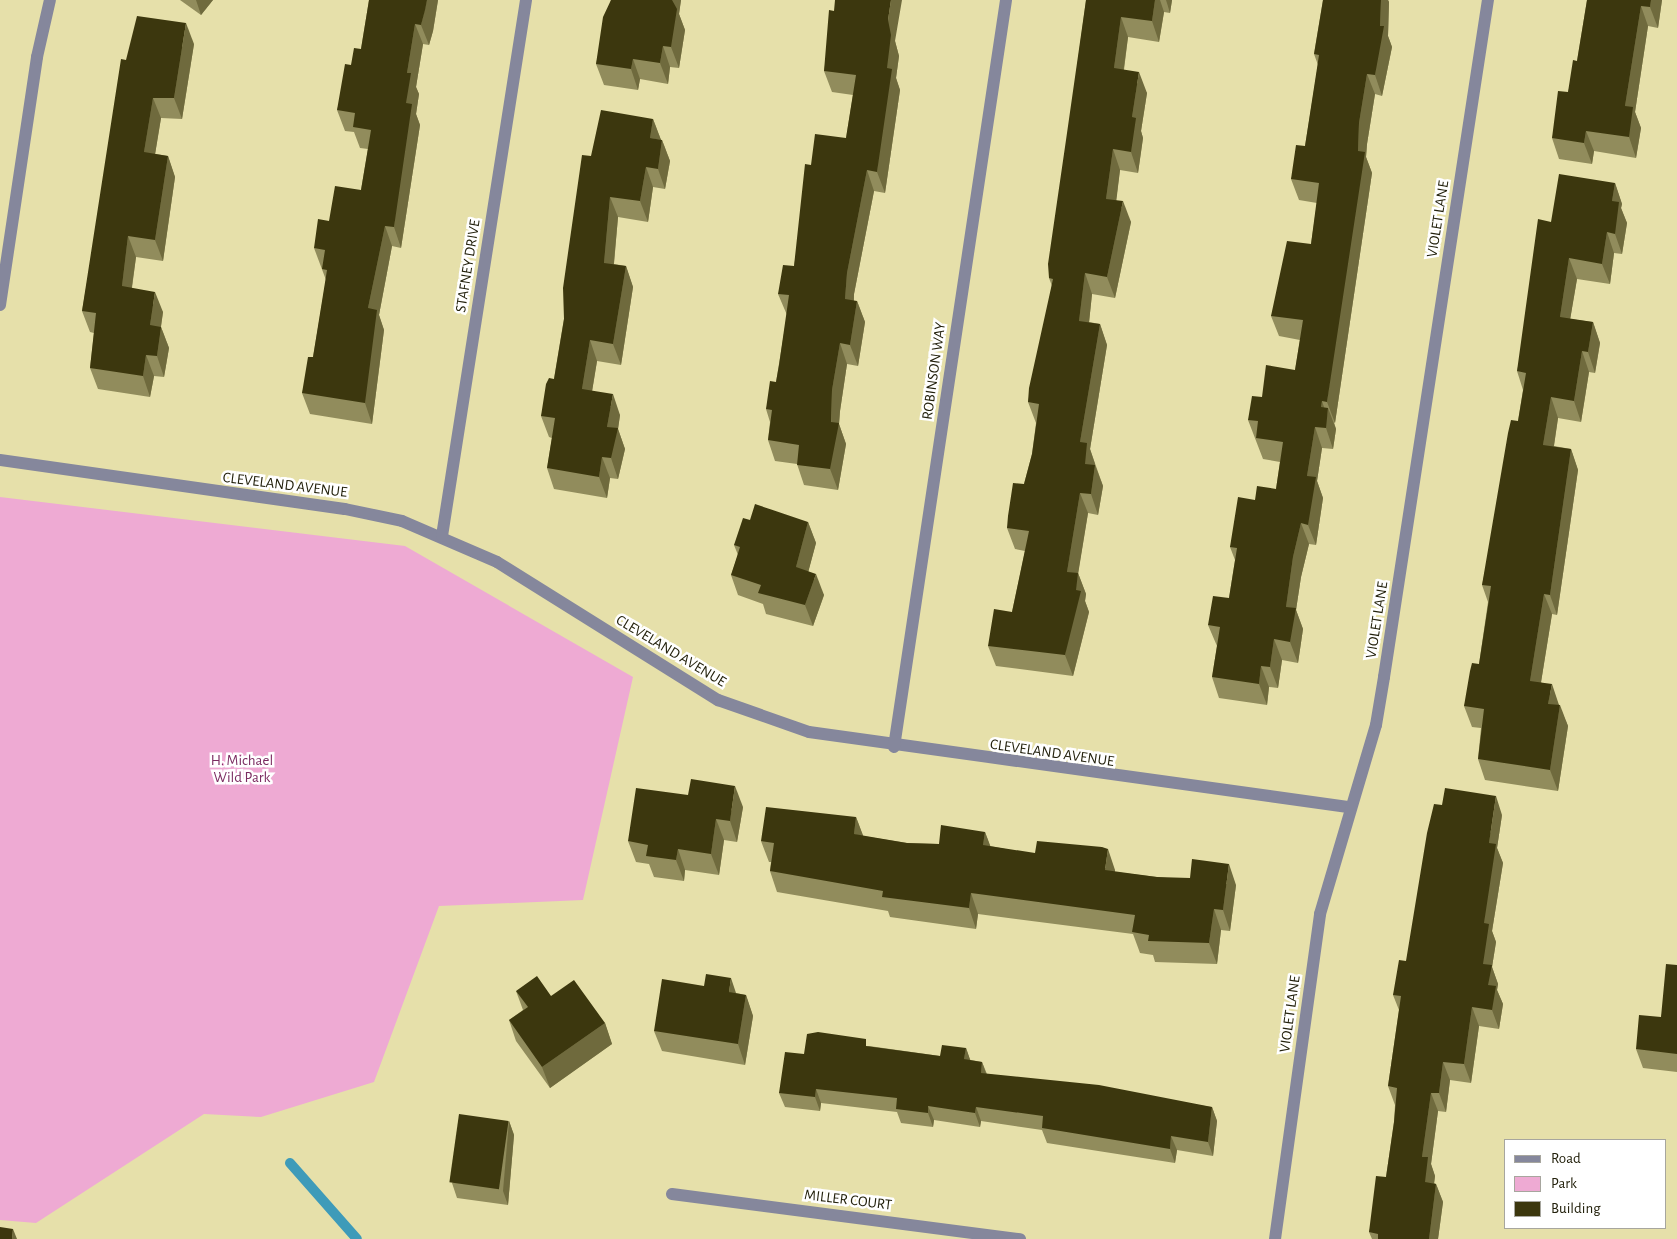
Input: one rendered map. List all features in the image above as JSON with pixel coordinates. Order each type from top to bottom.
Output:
[{"type":"street","points":[[0,305],[37,58],[50,0]]},
{"type":"street","name":"STAFNEY DRIVE","points":[[442,536],[526,0]]},
{"type":"street","name":"ROBINSON WAY","points":[[894,747],[1006,0]]},
{"type":"street","name":"VIOLET LANE","points":[[1275,1239],[1320,914],[1348,807],[1376,725],[1488,0]]},
{"type":"street","name":"CLEVELAND AVENUE","points":[[0,460],[345,509],[442,536],[497,562],[718,700],[810,732],[894,747],[1348,807]]},
{"type":"street","name":"MILLER COURT","points":[[672,1194],[1020,1239]]},
{"type":"green space","name":"H. Michael Wild Park","points":[[0,497],[405,546],[633,677],[583,900],[439,906],[374,1082],[261,1117],[204,1114],[36,1223],[0,1220]]},
{"type":"building","points":[[369,0],[427,0],[421,25],[415,24],[407,73],[411,73],[406,103],[412,104],[394,227],[385,226],[368,308],[377,310],[365,403],[302,393],[308,357],[313,357],[327,270],[322,269],[325,250],[314,248],[318,219],[329,221],[335,186],[361,190],[371,130],[353,127],[355,113],[337,110],[345,64],[351,65],[354,48],[361,49]]},
{"type":"building","points":[[611,0],[672,0],[677,9],[671,47],[663,46],[660,63],[633,59],[631,69],[596,64],[603,17]]},
{"type":"building","points":[[835,0],[891,0],[888,20],[891,35],[887,68],[892,69],[877,172],[867,170],[847,273],[845,299],[857,301],[850,345],[840,343],[832,390],[831,422],[839,423],[830,469],[797,465],[799,445],[768,440],[772,410],[766,409],[770,381],[776,382],[789,295],[778,294],[783,265],[794,266],[805,164],[811,165],[815,134],[846,138],[856,75],[824,71],[829,10],[834,11]]},
{"type":"building","points":[[1086,0],[1155,0],[1152,21],[1121,17],[1114,68],[1139,72],[1132,117],[1136,118],[1131,152],[1113,149],[1106,199],[1123,201],[1107,277],[1085,273],[1079,321],[1100,324],[1080,442],[1087,443],[1085,464],[1095,465],[1091,494],[1080,493],[1067,572],[1078,573],[1076,590],[1081,591],[1065,655],[988,646],[994,609],[1012,612],[1029,531],[1007,528],[1008,516],[1013,483],[1024,484],[1032,454],[1039,404],[1028,402],[1029,388],[1053,279],[1049,278],[1048,264]]},
{"type":"building","points":[[1323,0],[1381,0],[1380,26],[1384,26],[1375,75],[1367,74],[1359,123],[1358,151],[1365,152],[1327,402],[1322,401],[1321,407],[1328,408],[1326,428],[1315,427],[1307,476],[1316,477],[1308,525],[1301,523],[1293,557],[1286,607],[1296,608],[1290,642],[1274,639],[1270,667],[1261,666],[1259,684],[1212,677],[1220,627],[1208,625],[1213,596],[1229,598],[1237,548],[1230,547],[1238,497],[1255,500],[1257,486],[1276,489],[1283,442],[1256,438],[1258,421],[1248,420],[1252,396],[1262,397],[1266,365],[1295,370],[1303,320],[1271,316],[1287,241],[1311,244],[1319,183],[1291,179],[1296,145],[1305,146],[1319,55],[1314,54]]},
{"type":"building","points":[[1587,0],[1651,0],[1650,7],[1641,6],[1625,106],[1633,107],[1629,137],[1586,131],[1584,143],[1552,138],[1558,91],[1568,92],[1573,60],[1577,61]]},
{"type":"building","points":[[137,16],[186,23],[174,98],[153,98],[144,152],[168,156],[155,240],[128,236],[122,286],[155,292],[150,325],[161,327],[157,356],[146,355],[143,376],[90,368],[96,313],[82,311],[121,59],[126,60]]},
{"type":"building","points":[[601,110],[653,119],[650,138],[662,140],[658,169],[646,167],[640,201],[610,197],[604,263],[626,266],[613,344],[590,340],[582,389],[613,394],[607,427],[618,428],[611,458],[602,457],[599,477],[547,468],[555,418],[541,416],[546,384],[549,378],[554,379],[564,319],[563,288],[582,155],[591,156]]},
{"type":"building","points":[[1559,174],[1615,183],[1612,201],[1619,202],[1615,234],[1607,232],[1602,264],[1569,258],[1560,317],[1593,322],[1588,352],[1582,351],[1574,401],[1551,397],[1543,445],[1571,449],[1550,595],[1544,594],[1530,681],[1552,684],[1548,704],[1560,705],[1550,770],[1478,759],[1484,709],[1464,706],[1472,663],[1479,664],[1491,586],[1482,585],[1508,433],[1511,420],[1518,421],[1526,373],[1517,371],[1538,219],[1551,222]]},
{"type":"building","points":[[755,504],[808,522],[796,567],[816,574],[805,605],[758,593],[761,585],[731,575],[740,547],[734,545],[743,518],[750,520]]},
{"type":"building","points":[[691,779],[735,786],[730,821],[716,819],[711,854],[678,849],[676,860],[646,856],[648,845],[628,841],[636,788],[688,795]]},
{"type":"building","points":[[1445,788],[1496,796],[1489,843],[1496,844],[1484,923],[1489,924],[1483,964],[1492,965],[1488,985],[1496,986],[1492,1010],[1472,1007],[1464,1064],[1443,1062],[1439,1093],[1431,1093],[1422,1157],[1428,1157],[1425,1182],[1436,1184],[1429,1239],[1378,1239],[1378,1234],[1369,1232],[1376,1176],[1386,1177],[1397,1088],[1388,1086],[1401,996],[1393,995],[1399,960],[1406,961],[1427,833],[1434,804],[1442,805]]},
{"type":"building","points":[[766,807],[856,817],[854,834],[907,843],[939,844],[941,825],[985,832],[983,845],[1035,853],[1037,841],[1102,847],[1108,849],[1105,870],[1157,877],[1190,878],[1192,859],[1229,864],[1223,910],[1214,909],[1209,943],[1148,941],[1149,935],[1132,932],[1135,915],[971,893],[969,908],[882,897],[883,891],[770,871],[774,843],[761,841]]},
{"type":"building","points":[[1666,964],[1677,965],[1677,1054],[1636,1049],[1639,1015],[1661,1017]]},
{"type":"building","points":[[706,974],[731,978],[729,992],[746,995],[738,1044],[654,1031],[662,979],[704,986]]},
{"type":"building","points":[[537,976],[551,996],[574,980],[605,1023],[542,1067],[509,1020],[528,1007],[516,991]]},
{"type":"building","points":[[818,1032],[866,1039],[866,1046],[940,1056],[942,1045],[966,1048],[964,1059],[982,1062],[981,1073],[1099,1085],[1212,1107],[1208,1142],[1171,1136],[1170,1149],[1042,1128],[1043,1116],[976,1107],[975,1113],[928,1106],[928,1113],[896,1109],[897,1098],[816,1089],[815,1097],[779,1093],[785,1052],[804,1054],[807,1034]]},
{"type":"building","points":[[459,1114],[509,1121],[499,1189],[449,1182]]},
{"type":"building","points":[[0,1227],[13,1229],[12,1239],[0,1239]]},
{"type":"waterway","points":[[290,1163],[357,1239]]}]
